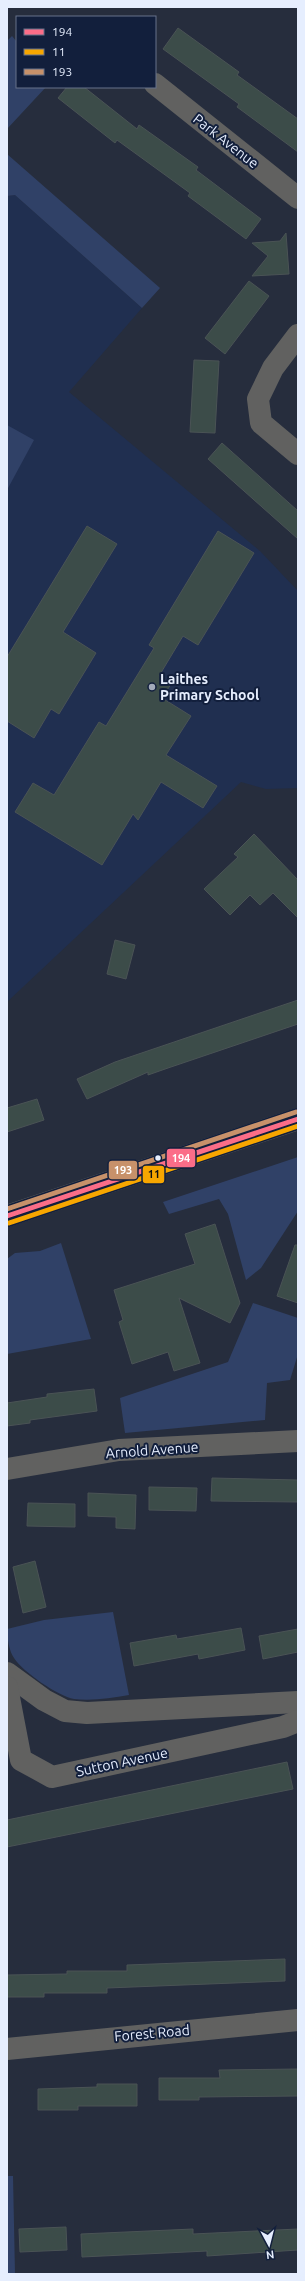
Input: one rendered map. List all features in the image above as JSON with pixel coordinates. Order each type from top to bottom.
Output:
[{"type":"main road","points":[[7,1216],[298,1119]]},
{"type":"street","name":"Park Avenue","points":[[156,85],[298,198]]},
{"type":"street","points":[[298,335],[273,368],[258,399],[261,423],[298,454]]},
{"type":"street","name":"Arnold Avenue","points":[[7,1468],[119,1450],[298,1441]]},
{"type":"street","points":[[7,1674],[44,1700],[65,1711],[87,1713],[298,1702]]},
{"type":"street","name":"Sutton Avenue","points":[[7,1687],[21,1760],[52,1777],[283,1727],[298,1721]]},
{"type":"street","name":"Forest Road","points":[[7,2049],[298,2020]]},
{"type":"shaded area","points":[[12,36],[16,41],[16,88],[45,88],[7,129],[7,41]]},
{"type":"shaded area","points":[[7,154],[160,288],[142,308],[15,195],[7,196]]},
{"type":"shaded area","name":"Laithes Primary School","points":[[15,195],[142,308],[69,392],[260,551],[298,591],[298,788],[266,789],[241,782],[7,1002],[7,196]]},
{"type":"shaded area","points":[[7,425],[34,440],[7,490]]},
{"type":"shaded area","points":[[298,1157],[298,1211],[261,1268],[246,1280],[228,1214],[219,1199],[169,1214],[163,1202]]},
{"type":"shaded area","points":[[61,1243],[91,1339],[7,1354],[7,1259],[15,1253],[40,1251]]},
{"type":"shaded area","points":[[253,1303],[298,1318],[298,1354],[290,1380],[267,1383],[265,1420],[125,1433],[120,1398],[228,1362]]},
{"type":"shaded area","points":[[113,1612],[129,1695],[88,1700],[67,1697],[41,1683],[19,1664],[11,1652],[7,1629],[44,1620]]},
{"type":"shaded area","points":[[7,2176],[13,2176],[15,2274],[7,2274]]},
{"type":"building","points":[[178,28],[239,72],[237,75],[298,119],[298,152],[237,107],[239,104],[163,49]]},
{"type":"building","points":[[66,88],[85,88],[137,129],[139,125],[198,167],[196,170],[261,219],[246,239],[188,196],[190,193],[117,140],[115,143],[58,98]]},
{"type":"building","points":[[286,233],[289,274],[252,276],[268,256],[252,243],[280,241]]},
{"type":"building","points":[[249,281],[269,296],[225,354],[205,338]]},
{"type":"building","points":[[194,360],[219,361],[215,433],[190,432]]},
{"type":"building","points":[[222,443],[298,511],[298,539],[208,459]]},
{"type":"building","points":[[87,526],[117,544],[63,632],[96,653],[59,714],[51,709],[34,738],[7,721],[7,657]]},
{"type":"building","points":[[218,531],[254,553],[198,645],[183,636],[159,676],[171,684],[162,698],[191,716],[166,755],[217,786],[203,808],[161,782],[138,820],[133,814],[102,865],[15,812],[33,783],[54,795],[99,722],[106,726],[154,648],[149,645]]},
{"type":"building","points":[[254,834],[298,880],[298,918],[273,893],[260,905],[250,895],[230,915],[204,889],[238,857],[234,854]]},
{"type":"building","points":[[115,940],[135,945],[126,979],[107,974]]},
{"type":"building","points":[[298,1000],[298,1024],[148,1075],[148,1072],[87,1099],[77,1079],[115,1062]]},
{"type":"building","points":[[37,1099],[44,1120],[7,1132],[7,1108]]},
{"type":"building","points":[[215,1224],[240,1303],[230,1323],[179,1298],[200,1363],[174,1371],[168,1352],[132,1364],[119,1322],[123,1320],[114,1290],[195,1264],[185,1234]]},
{"type":"building","points":[[295,1245],[298,1245],[298,1303],[277,1296]]},
{"type":"building","points":[[94,1389],[97,1411],[30,1420],[30,1423],[7,1426],[7,1403],[47,1397],[47,1394]]},
{"type":"building","points":[[212,1478],[298,1480],[298,1502],[211,1501]]},
{"type":"building","points":[[149,1487],[197,1488],[196,1511],[149,1510]]},
{"type":"building","points":[[88,1493],[136,1495],[135,1529],[116,1528],[116,1517],[88,1516]]},
{"type":"building","points":[[28,1503],[75,1504],[75,1527],[27,1526]]},
{"type":"building","points":[[35,1561],[46,1607],[23,1613],[13,1567]]},
{"type":"building","points":[[241,1628],[245,1650],[199,1659],[198,1654],[134,1666],[130,1643],[176,1635],[177,1639]]},
{"type":"building","points":[[298,1629],[298,1652],[263,1659],[259,1636]]},
{"type":"building","points":[[287,1762],[293,1789],[7,1847],[7,1820]]},
{"type":"building","points":[[285,1959],[285,1981],[107,1988],[107,1993],[44,1993],[44,1997],[7,1997],[7,1975],[67,1974],[67,1971],[127,1971],[127,1965]]},
{"type":"building","points":[[298,2069],[298,2096],[199,2097],[199,2100],[159,2100],[159,2078],[220,2078],[219,2070]]},
{"type":"building","points":[[97,2084],[137,2084],[137,2106],[78,2106],[78,2110],[38,2110],[38,2089],[97,2087]]},
{"type":"building","points":[[66,2227],[67,2250],[20,2252],[19,2229]]},
{"type":"building","points":[[193,2229],[193,2234],[298,2229],[298,2250],[207,2256],[207,2251],[82,2257],[81,2234]]},
{"type":"transit line","name":"193","points":[[7,1209],[296,1112]]},
{"type":"transit line","name":"194","points":[[7,1216],[298,1119]]},
{"type":"transit line","name":"11","points":[[9,1223],[298,1126]]},
{"type":"place","name":"Laithes Primary School","points":[[152,687]]}]
